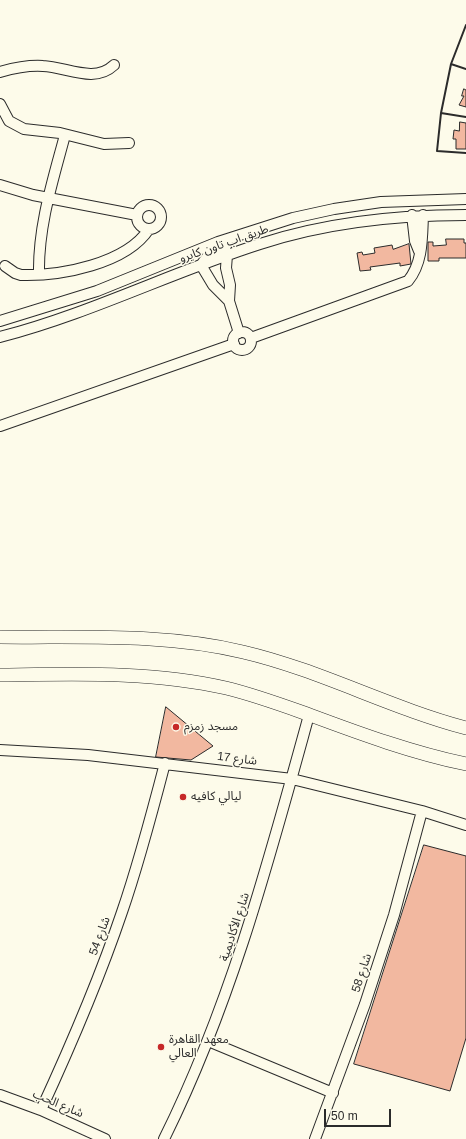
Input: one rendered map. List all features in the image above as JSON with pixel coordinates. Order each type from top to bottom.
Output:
[{"type":"main road","points":[[0,637],[154,638],[222,647],[287,664],[423,715],[466,728]]},
{"type":"main road","points":[[0,675],[118,674],[182,680],[248,694],[411,750],[466,764]]},
{"type":"street","points":[[0,72],[18,67],[44,66],[94,74],[108,70],[114,65]]},
{"type":"street","points":[[0,104],[4,114],[16,126],[24,129],[65,135],[104,144],[129,143]]},
{"type":"street","points":[[39,274],[39,248],[48,199],[65,135]]},
{"type":"street","points":[[0,185],[21,193],[48,199],[137,215]]},
{"type":"street","name":"طريق اب تاون كايرو","points":[[0,321],[97,291],[192,252],[258,228],[334,209],[382,202],[466,199]]},
{"type":"street","points":[[5,266],[15,273],[39,274],[71,270],[122,253],[137,243],[148,229],[159,223],[159,211],[157,208],[149,205],[141,208],[137,215],[137,219],[141,226],[148,229]]},
{"type":"street","points":[[251,338],[408,282],[417,268],[422,240],[423,215]]},
{"type":"street","name":"طريق اب تاون كايرو","points":[[0,337],[104,303],[261,243],[315,229],[383,218],[423,215],[466,215]]},
{"type":"street","points":[[412,216],[415,241],[419,251]]},
{"type":"street","points":[[229,301],[213,285],[202,265],[210,253],[240,240],[258,228]]},
{"type":"street","points":[[227,255],[226,268],[230,285],[229,301],[239,333]]},
{"type":"street","points":[[239,333],[246,333],[251,338],[250,345],[245,350],[238,350],[234,344],[234,337],[239,333]]},
{"type":"street","points":[[0,426],[234,344]]},
{"type":"street","name":"شارع الأكاديمية","points":[[164,1139],[182,1102],[208,1041],[252,917],[309,715]]},
{"type":"street","name":"شارع 17","points":[[0,750],[88,755],[292,779],[422,811],[466,825]]},
{"type":"street","name":"شارع 54","points":[[41,1110],[70,1045],[122,912],[144,843],[165,763]]},
{"type":"street","name":"شارع 58","points":[[315,1139],[365,1004],[394,915],[422,811]]},
{"type":"street","points":[[208,1041],[332,1093]]},
{"type":"street","name":"شارع الحب","points":[[0,1095],[41,1110],[105,1139]]},
{"type":"building","points":[[464,89],[466,90],[466,107],[459,105],[464,96],[462,96]]},
{"type":"building","points":[[460,122],[466,123],[466,149],[456,149],[456,139],[453,139],[454,130],[459,131]]},
{"type":"building","points":[[446,239],[464,239],[464,243],[466,243],[466,258],[439,258],[439,261],[428,261],[428,242],[433,242],[433,246],[446,245]]},
{"type":"building","points":[[409,244],[411,264],[400,266],[400,263],[370,267],[371,270],[360,271],[357,253],[362,252],[363,255],[375,253],[374,248],[392,245],[393,249]]},
{"type":"building","name":"مسجد زمزم","points":[[166,707],[213,746],[191,760],[156,757]]},
{"type":"building","points":[[424,845],[466,856],[466,1038],[450,1091],[354,1064]]},
{"type":"wall","points":[[466,25],[451,64],[441,113],[437,151],[466,153]]},
{"type":"wall","points":[[451,64],[466,69]]},
{"type":"wall","points":[[441,113],[466,117]]},
{"type":"place","name":"مسجد زمزم","points":[[176,727]]},
{"type":"place","name":"ليالي كافيه","points":[[183,797]]},
{"type":"place","name":"معهد القاهرة العالي","points":[[161,1047]]}]
